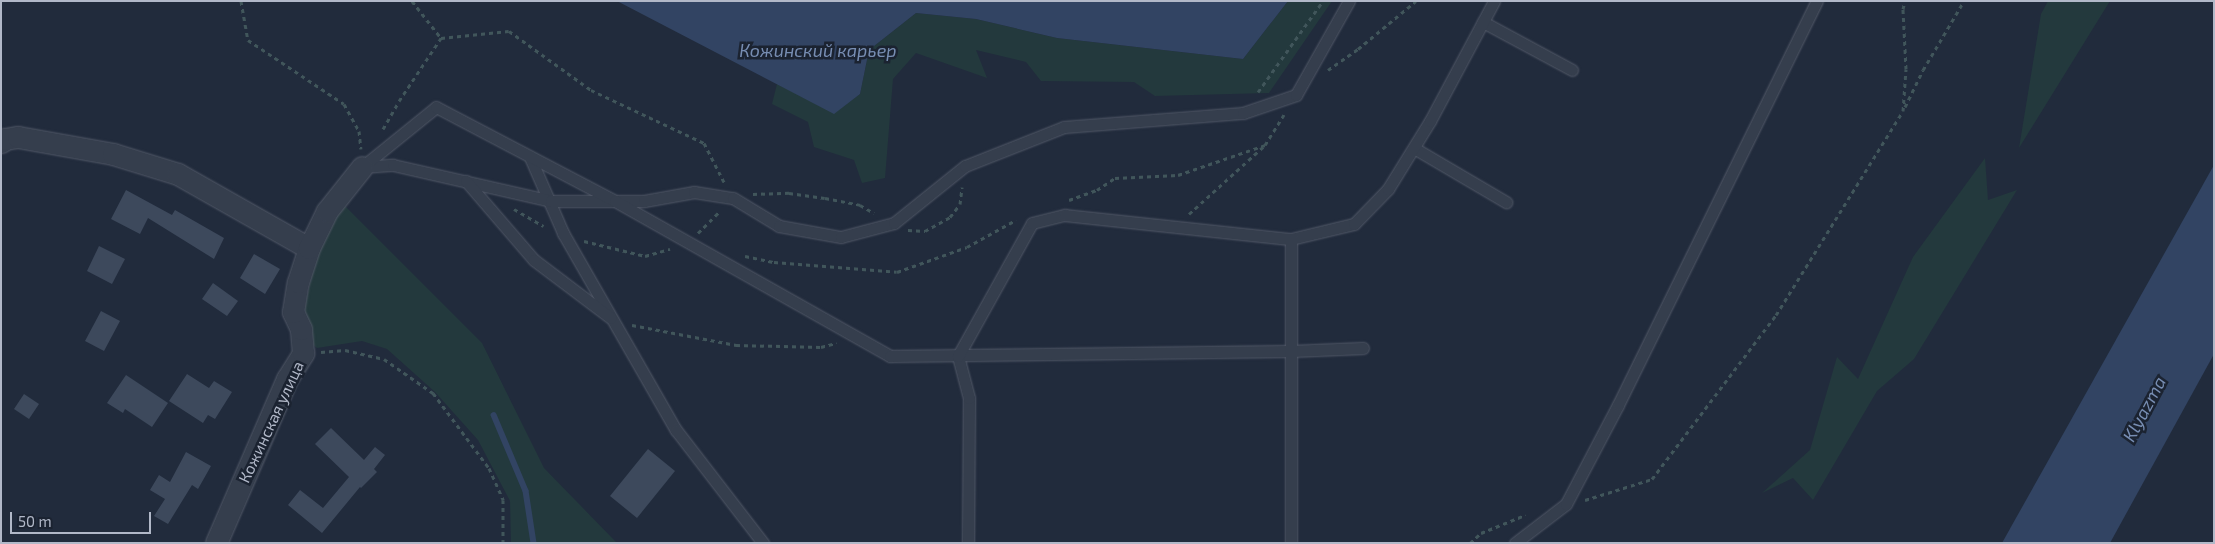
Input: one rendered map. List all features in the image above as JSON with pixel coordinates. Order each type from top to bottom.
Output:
[{"type":"street","points":[[1,142],[5,139],[18,138],[113,154],[178,174],[309,248]]},
{"type":"street","name":"Кожинская улица","points":[[216,543],[287,379],[303,353],[300,329],[293,312],[298,282],[309,248],[327,211],[362,167]]},
{"type":"lane","points":[[362,167],[393,165],[551,201],[644,201],[694,192],[733,198],[779,226],[841,237],[894,223],[965,166],[1064,126],[1243,113],[1296,95],[1349,1]]},
{"type":"lane","points":[[968,543],[969,398],[958,356],[1032,223],[1065,214],[1291,239],[1354,224],[1388,189],[1414,148],[1494,1]]},
{"type":"lane","points":[[1515,543],[1566,504],[1618,405],[1818,1]]},
{"type":"lane","points":[[1483,22],[1572,70]]},
{"type":"lane","points":[[362,167],[436,107],[615,201],[688,244],[890,356],[1291,351],[1363,348]]},
{"type":"lane","points":[[1414,148],[1506,202]]},
{"type":"lane","points":[[530,157],[564,233],[676,430],[763,543]]},
{"type":"lane","points":[[466,181],[534,260],[616,322]]},
{"type":"lane","points":[[1291,239],[1291,543]]},
{"type":"path","points":[[241,1],[248,40],[344,104],[360,130],[362,167]]},
{"type":"path","points":[[412,1],[441,38]]},
{"type":"path","points":[[1243,113],[1323,1]]},
{"type":"path","points":[[1326,72],[1358,49],[1416,1]]},
{"type":"path","points":[[1903,111],[1906,69],[1903,9],[1905,1]]},
{"type":"path","points":[[1595,498],[1652,479],[1776,316],[1903,111],[1928,62],[1964,1]]},
{"type":"path","points":[[441,38],[509,32],[591,90],[704,143],[733,198]]},
{"type":"path","points":[[380,134],[399,101],[441,38]]},
{"type":"path","points":[[1176,226],[1265,145],[1296,95]]},
{"type":"path","points":[[1059,204],[1097,190],[1116,178],[1178,175],[1265,145]]},
{"type":"path","points":[[506,204],[538,224],[598,246],[646,256],[688,244],[733,198],[758,193],[789,193],[860,205],[909,230],[925,231],[950,217],[960,204],[965,166]]},
{"type":"path","points":[[736,254],[774,262],[897,272],[967,247],[1022,218]]},
{"type":"path","points":[[616,322],[736,345],[821,347],[856,337]]},
{"type":"path","points":[[303,353],[345,350],[384,359],[433,393],[489,468],[503,500],[503,543]]},
{"type":"green space","points":[[1288,1],[1332,1],[1269,93],[1155,96],[1134,82],[1041,81],[1026,62],[976,50],[987,78],[916,53],[893,79],[885,178],[862,183],[854,160],[814,147],[808,122],[772,104],[777,84],[834,113],[860,94],[869,50],[916,13],[976,19],[1057,38],[1243,59]]},
{"type":"green space","points":[[2048,1],[2110,1],[2019,148],[2041,14]]},
{"type":"green space","points":[[1985,158],[1988,200],[2017,190],[1914,359],[1877,391],[1813,500],[1793,478],[1762,493],[1810,450],[1837,357],[1858,379],[1913,257]]},
{"type":"green space","points":[[343,204],[482,343],[544,468],[617,543],[511,543],[510,501],[478,440],[435,392],[387,349],[362,341],[317,348],[312,344],[304,311],[318,245]]},
{"type":"water","name":"Кожинский карьер","points":[[617,1],[1288,1],[1243,59],[1057,38],[976,19],[916,13],[869,50],[860,94],[834,114]]},
{"type":"water","name":"Klyazma","points":[[2214,165],[2214,354],[2110,543],[2002,543]]},
{"type":"building","points":[[126,190],[172,215],[175,210],[224,238],[214,259],[148,218],[140,234],[111,219]]},
{"type":"building","points":[[99,246],[125,259],[112,284],[87,271]]},
{"type":"building","points":[[254,254],[280,269],[265,294],[240,278]]},
{"type":"building","points":[[213,283],[238,301],[227,316],[202,299]]},
{"type":"building","points":[[101,311],[120,321],[104,351],[85,341]]},
{"type":"building","points":[[187,374],[209,388],[214,381],[232,392],[215,419],[208,415],[203,423],[169,401]]},
{"type":"building","points":[[126,375],[168,403],[152,427],[125,409],[123,413],[107,403]]},
{"type":"building","points":[[24,394],[39,404],[29,419],[14,409]]},
{"type":"building","points":[[331,428],[364,460],[375,447],[385,455],[374,469],[377,472],[360,487],[322,533],[288,505],[300,490],[323,508],[349,477],[315,444]]},
{"type":"building","points":[[648,449],[675,471],[637,518],[610,496]]},
{"type":"building","points":[[186,452],[211,466],[198,489],[192,485],[168,524],[154,516],[165,499],[150,490],[159,475],[170,482]]},
{"type":"waterway","points":[[494,415],[526,491],[534,543]]}]
